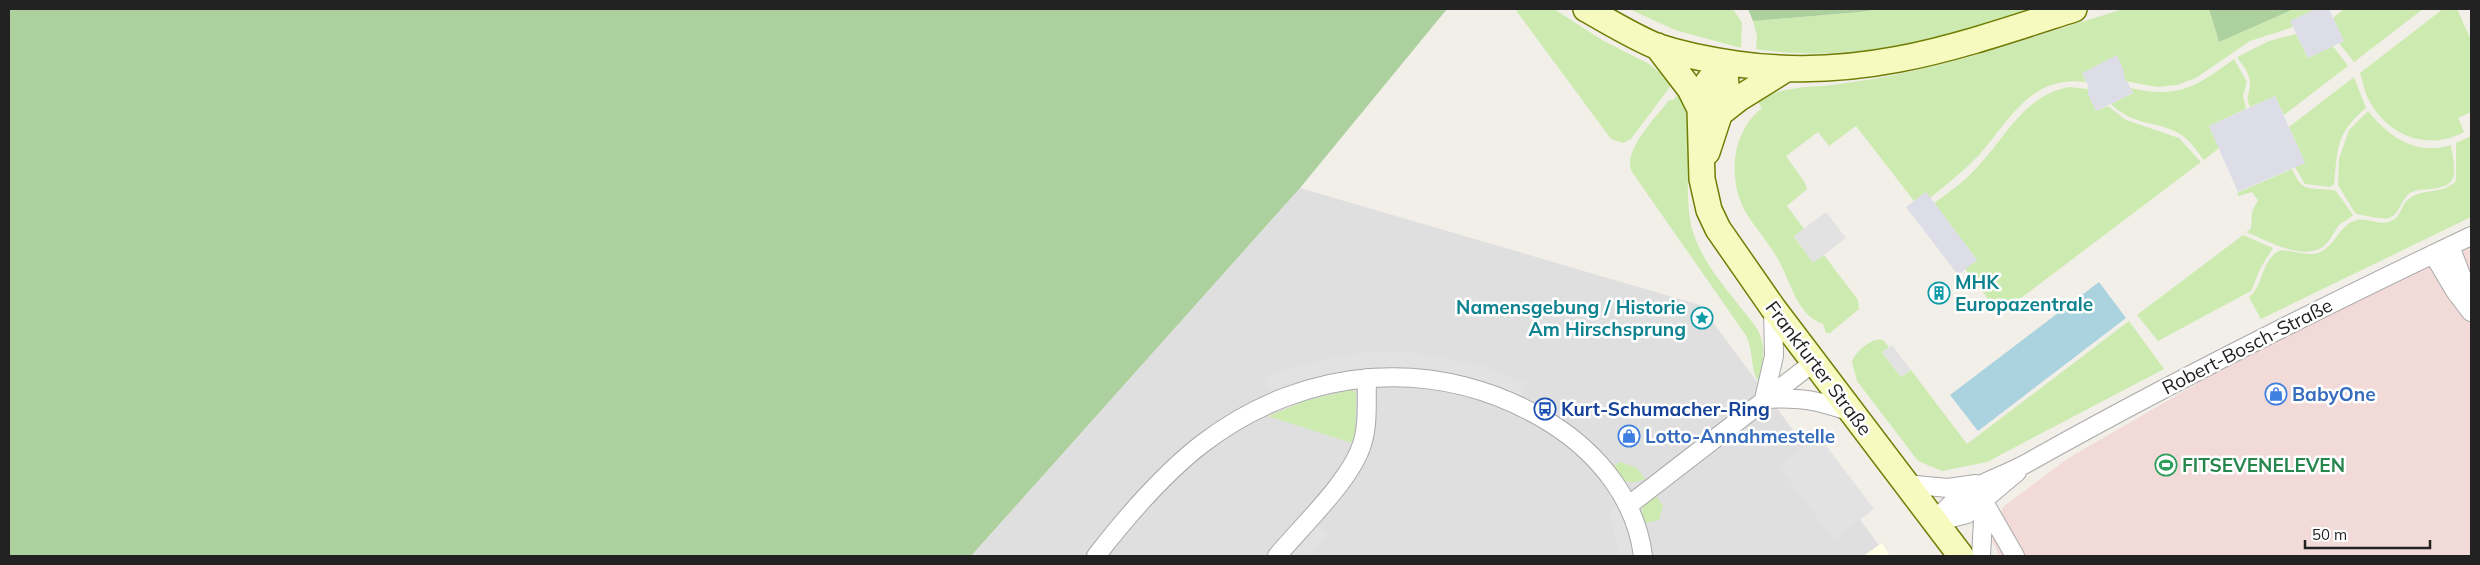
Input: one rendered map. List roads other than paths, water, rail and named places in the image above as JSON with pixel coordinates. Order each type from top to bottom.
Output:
[{"type":"street","points":[[1586,9],[1657,46],[1700,59],[1786,69],[1835,69],[1914,57],[2074,9]]},
{"type":"street","points":[[1657,46],[1710,111],[1738,99],[1786,69]]},
{"type":"street","name":"Frankfurter Straße","points":[[1724,62],[1708,82],[1701,99],[1710,111],[1702,168],[1704,194],[1718,229],[1773,308],[1961,556]]},
{"type":"street","name":"Robert-Bosch-Straße","points":[[1935,522],[1944,510],[1979,484],[2026,464],[2071,438],[2310,313],[2471,236]]},
{"type":"street","points":[[2450,246],[2471,301]]},
{"type":"street","points":[[2433,254],[2439,267],[2471,312]]},
{"type":"street","points":[[1764,400],[1774,356],[1773,308]]},
{"type":"street","points":[[1629,505],[1814,362]]},
{"type":"street","points":[[1096,556],[1140,503],[1173,470],[1202,444],[1235,422],[1288,396],[1327,385],[1367,378],[1398,376],[1447,381],[1490,392],[1518,405],[1563,431],[1583,446],[1605,470],[1629,505],[1638,528],[1643,556]]},
{"type":"street","points":[[1277,556],[1334,489],[1361,449],[1365,434],[1367,378]]},
{"type":"street","points":[[1764,400],[1806,399],[1821,401],[1851,412]]},
{"type":"street","name":"Robert-Bosch-Straße","points":[[1935,522],[1962,516],[1984,502],[2026,464]]},
{"type":"street","points":[[1906,484],[1948,488],[1979,484]]},
{"type":"street","points":[[1980,556],[1984,502]]},
{"type":"street","points":[[1984,502],[2015,556]]},
{"type":"water","points":[[2099,282],[2126,318],[1978,431],[1950,395]]},
{"type":"place","name":"MHK Europazentrale","points":[[1939,293]]},
{"type":"place","name":"Namensgebung / Historie Am Hirschsprung","points":[[1702,318]]},
{"type":"place","name":"BabyOne","points":[[2276,394]]},
{"type":"place","name":"Kurt-Schumacher-Ring","points":[[1545,409]]},
{"type":"place","name":"Lotto-Annahmestelle","points":[[1629,436]]},
{"type":"place","name":"FITSEVENELEVEN","points":[[2166,465]]}]
